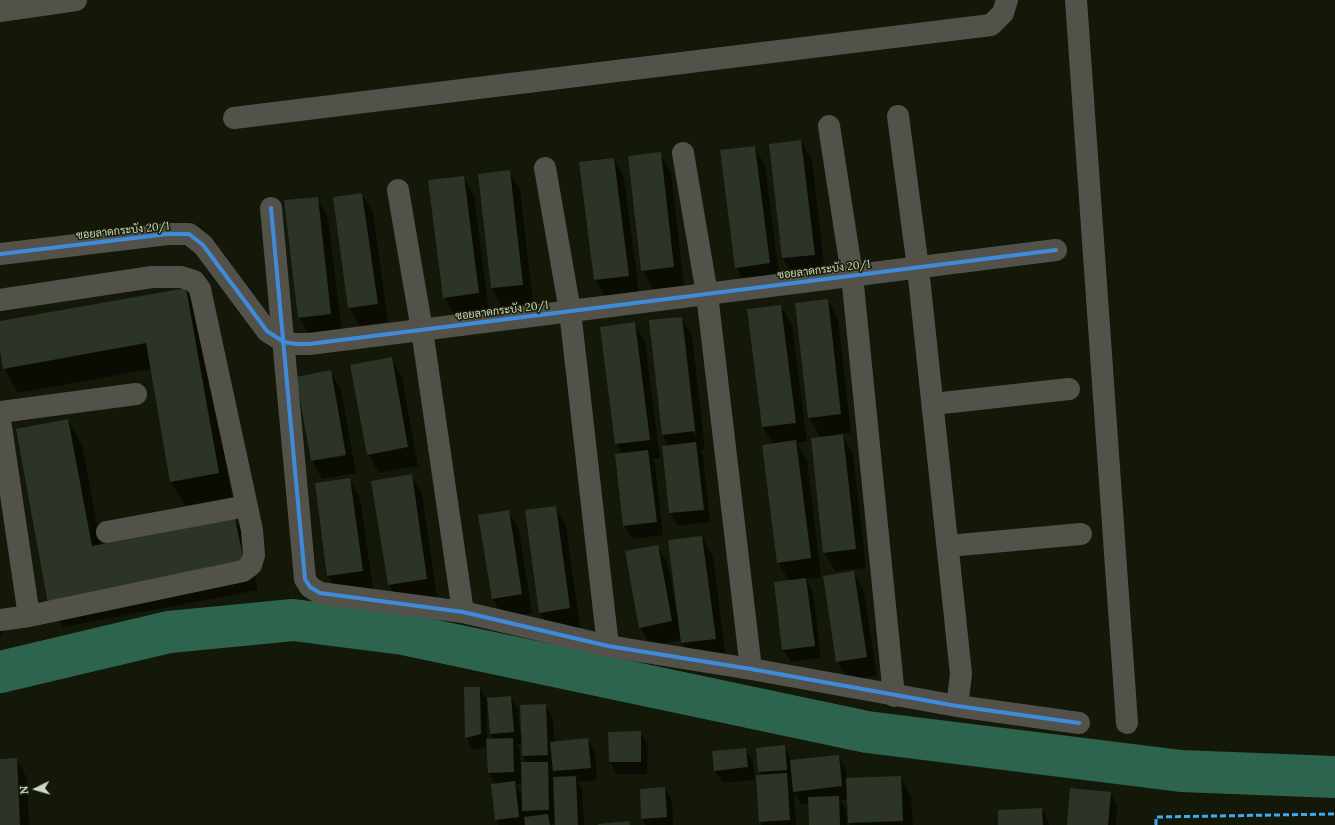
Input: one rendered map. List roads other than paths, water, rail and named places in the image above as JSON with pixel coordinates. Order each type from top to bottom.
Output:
[{"type":"street","points":[[0,11],[76,0]]},
{"type":"street","points":[[234,118],[991,25],[1003,13],[1007,0]]},
{"type":"street","points":[[1076,0],[1127,722]]},
{"type":"street","points":[[898,116],[918,268],[961,674],[957,706]]},
{"type":"street","points":[[830,126],[852,276],[894,696]]},
{"type":"street","points":[[683,153],[707,294],[752,669]]},
{"type":"street","points":[[545,168],[570,311],[608,646]]},
{"type":"street","points":[[398,190],[422,330],[463,612]]},
{"type":"street","points":[[271,208],[305,579],[310,587],[320,593],[463,612],[608,646],[752,669],[894,696],[1079,723]]},
{"type":"street","name":"ซอยลาดกระบัง 20/1","points":[[0,254],[168,234],[189,234],[203,245],[266,331],[284,342],[309,344],[1056,250]]},
{"type":"street","points":[[0,300],[152,278],[180,277],[194,281],[200,289],[252,530],[254,555],[251,564],[243,571],[29,616],[0,620]]},
{"type":"street","points":[[933,404],[1070,389]]},
{"type":"street","points":[[0,412],[136,394]]},
{"type":"street","points":[[0,420],[29,616]]},
{"type":"street","points":[[107,532],[247,506]]},
{"type":"street","points":[[948,546],[1081,534]]},
{"type":"waterway","points":[[0,672],[169,632],[293,620],[403,634],[867,732],[1181,771],[1335,777]]}]
